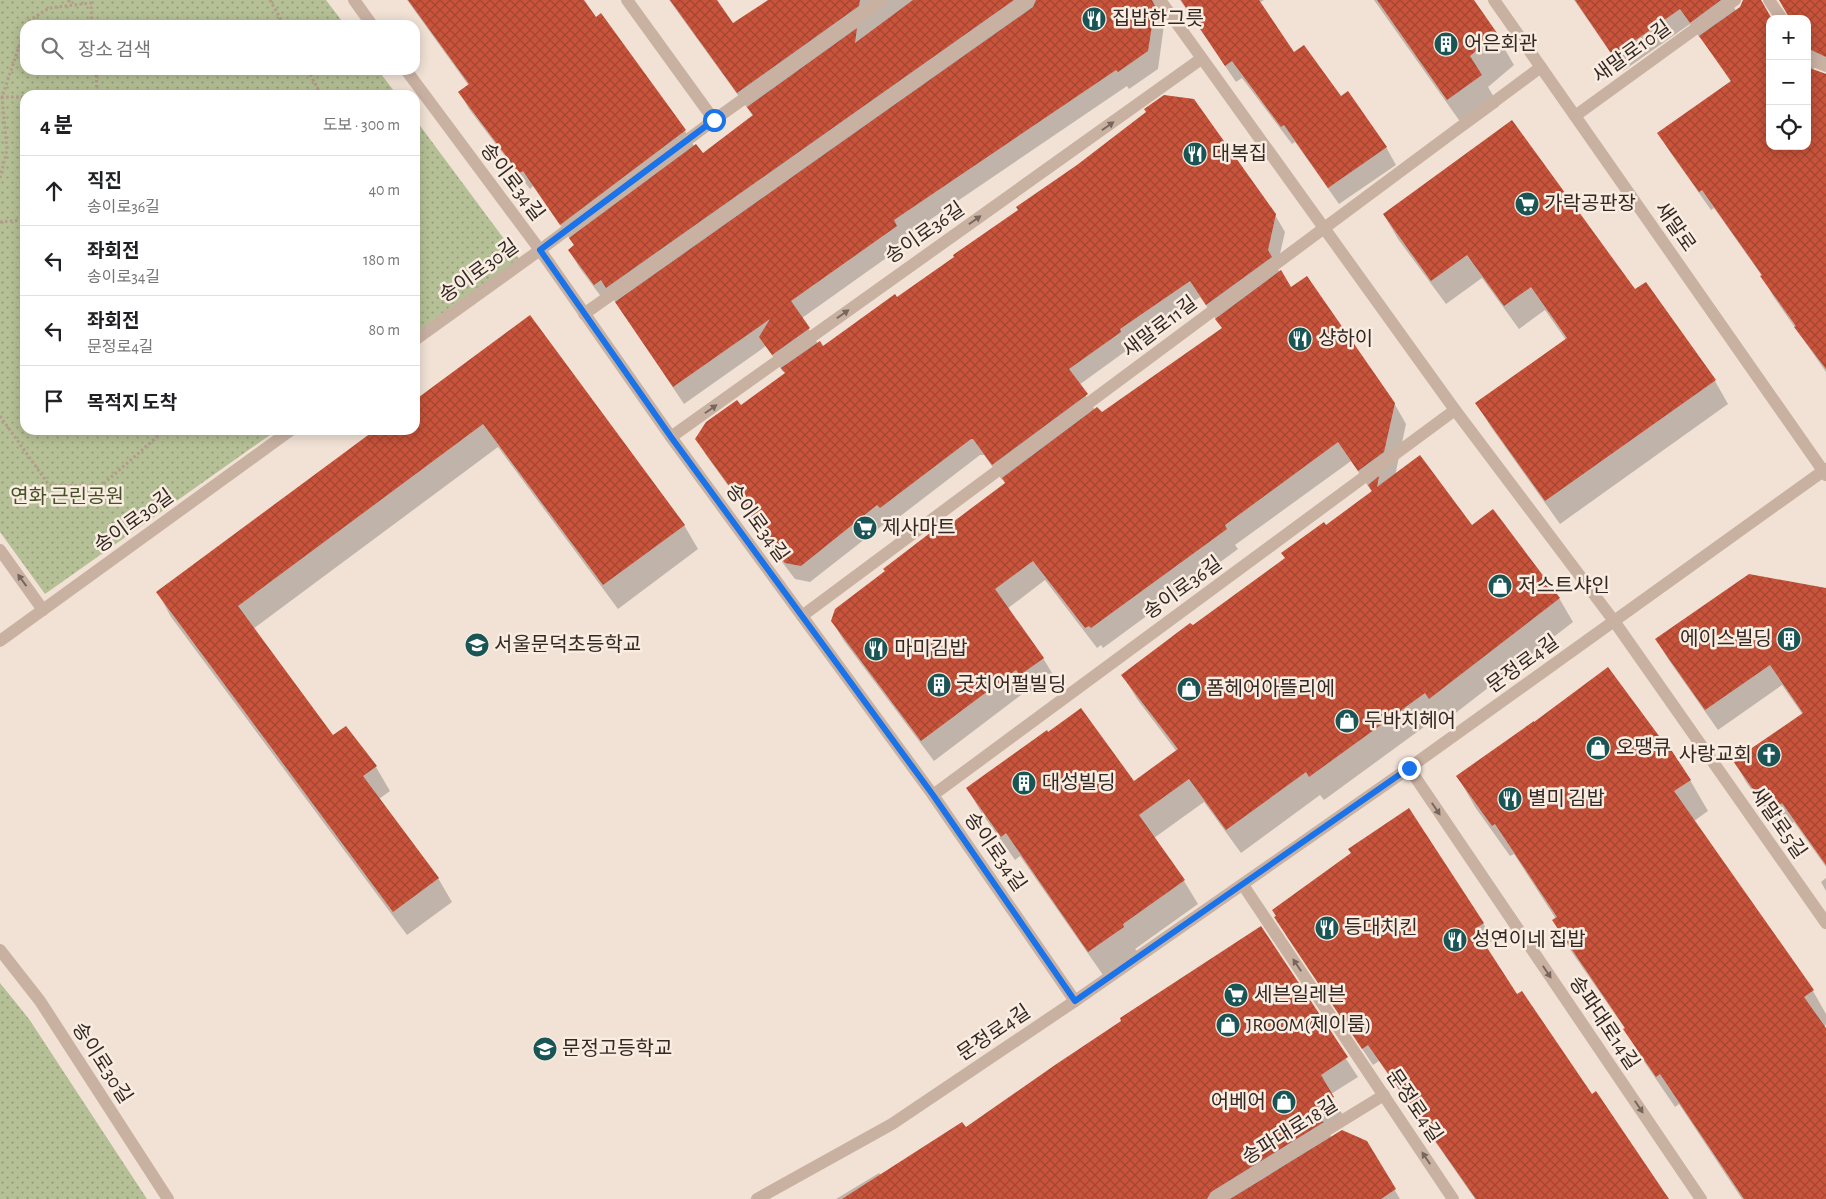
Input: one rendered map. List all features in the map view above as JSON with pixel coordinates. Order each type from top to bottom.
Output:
[{"type":"street","points":[[354,0],[368,20]]},
{"type":"street","points":[[627,0],[714,120]]},
{"type":"street","points":[[540,250],[714,120],[882,0]]},
{"type":"street","points":[[584,314],[1028,0]]},
{"type":"street","points":[[1160,0],[1455,410],[1614,621]]},
{"type":"street","name":"새말로","points":[[1494,0],[1825,472]]},
{"type":"street","name":"새말로10길","points":[[1575,116],[1735,0]]},
{"type":"street","points":[[1769,0],[1779,15]]},
{"type":"street","name":"송이로36길","points":[[671,437],[1201,59]]},
{"type":"street","points":[[1811,60],[1826,66]]},
{"type":"street","name":"새말로11길","points":[[802,616],[1541,67]]},
{"type":"street","name":"송이로34길","points":[[410,75],[540,250],[671,437],[933,795],[1075,1001]]},
{"type":"street","name":"송이로30길","points":[[420,336],[540,250]]},
{"type":"street","name":"송이로36길","points":[[933,795],[1455,410]]},
{"type":"street","name":"송이로30길","points":[[0,642],[284,435]]},
{"type":"street","name":"문정로4길","points":[[757,1199],[892,1124],[1075,1001],[1409,768],[1825,472]]},
{"type":"street","points":[[0,550],[43,610]]},
{"type":"street","name":"새말로5길","points":[[1614,621],[1826,923]]},
{"type":"street","name":"송파대로14길","points":[[1409,768],[1701,1199]]},
{"type":"street","name":"문정로4길","points":[[1243,885],[1453,1199]]},
{"type":"street","name":"송이로30길","points":[[0,950],[40,1002],[168,1199]]},
{"type":"street","name":"송파대로18길","points":[[1215,1199],[1384,1094]]},
{"type":"path","points":[[69,0],[69,5]]},
{"type":"path","points":[[270,0],[281,20]]},
{"type":"path","points":[[30,20],[48,8],[91,3],[92,20]]},
{"type":"path","points":[[0,178],[7,150],[1,97],[20,43]]},
{"type":"path","points":[[96,75],[97,90]]},
{"type":"path","points":[[311,75],[318,90]]},
{"type":"path","points":[[1,97],[20,97]]},
{"type":"path","points":[[0,222],[20,220]]},
{"type":"path","points":[[0,416],[49,485],[101,486],[159,435]]},
{"type":"green space","name":"연화 근린공원","points":[[0,0],[326,0],[341,20],[20,20],[20,75],[382,75],[393,90],[20,90],[20,435],[270,435],[45,594],[0,532]]},
{"type":"green space","points":[[420,126],[519,259],[420,329]]},
{"type":"green space","points":[[0,983],[29,1019],[147,1199],[0,1199]]},
{"type":"building","points":[[408,0],[584,0],[596,17],[601,13],[686,130],[560,225],[523,171],[519,173],[458,92],[469,84]]},
{"type":"building","points":[[670,0],[717,0],[733,23],[768,0],[860,0],[859,6],[737,93]]},
{"type":"building","points":[[913,0],[1014,0],[606,288],[601,280],[594,285],[568,250],[574,245],[569,238],[696,144],[703,153],[753,115],[747,107],[857,28],[855,43]]},
{"type":"building","points":[[1036,0],[1152,0],[1155,6],[1148,51],[1118,72],[1116,70],[894,220],[897,226],[791,301],[810,328],[772,355],[759,337],[770,319],[673,387],[615,302],[1033,7]]},
{"type":"building","points":[[1181,0],[1259,0],[1294,52],[1304,45],[1341,96],[1348,91],[1387,147],[1328,188],[1284,125],[1281,127],[1232,61],[1225,66]]},
{"type":"building","name":"어은회관","points":[[1377,0],[1474,0],[1497,33],[1470,56],[1482,75],[1447,100]]},
{"type":"building","points":[[1575,0],[1721,0],[1690,23],[1680,9],[1613,56]]},
{"type":"building","points":[[1743,0],[1761,0],[1770,15],[1766,15],[1766,150],[1811,150],[1811,68],[1826,74],[1826,369],[1794,327],[1796,326],[1760,276],[1762,275],[1702,190],[1699,192],[1657,133],[1731,81],[1699,36],[1740,7]]},
{"type":"building","points":[[1779,0],[1826,0],[1826,57],[1811,50],[1811,15],[1788,15]]},
{"type":"building","points":[[1164,95],[1194,99],[1276,214],[1268,250],[1272,257],[1206,305],[1190,281],[1120,329],[1121,332],[1069,369],[1088,394],[992,465],[973,439],[971,439],[880,508],[877,505],[801,566],[785,563],[752,521],[754,520],[695,439],[706,422],[737,400],[741,405],[785,373],[781,368],[820,341],[823,346],[895,294],[897,297],[954,257],[953,255],[1018,210],[1016,207],[1077,165],[1146,112],[1144,109]]},
{"type":"building","points":[[1512,120],[1635,289],[1646,282],[1716,380],[1545,501],[1475,403],[1567,338],[1531,287],[1504,306],[1467,255],[1431,281],[1383,214]]},
{"type":"building","points":[[1281,270],[1291,287],[1307,276],[1395,403],[1384,452],[1358,471],[1338,442],[1225,525],[1227,529],[1091,628],[1089,626],[1085,628],[1033,561],[995,589],[1044,658],[1020,675],[1016,670],[921,741],[831,621],[835,609],[885,571],[883,569],[930,533],[933,537],[1005,483],[1002,478],[1097,407],[1102,412],[1222,328],[1215,319]]},
{"type":"building","points":[[530,315],[685,525],[603,585],[483,424],[238,606],[333,735],[346,726],[377,766],[363,776],[439,878],[393,912],[156,592],[368,435],[420,435],[420,396]]},
{"type":"building","points":[[1420,455],[1472,525],[1493,509],[1560,598],[1429,699],[1425,693],[1309,777],[1306,772],[1226,830],[1189,779],[1139,815],[1185,880],[1123,924],[1124,927],[1088,952],[1006,833],[1001,837],[966,788],[1081,708],[1134,781],[1178,749],[1121,675],[1190,623],[1193,625],[1285,558],[1281,553],[1324,522],[1326,525],[1372,491],[1368,485],[1379,476],[1377,487]]},
{"type":"building","points":[[1749,574],[1826,588],[1826,865],[1782,803],[1769,812],[1733,761],[1803,713],[1770,665],[1705,710],[1655,639]]},
{"type":"building","points":[[1608,667],[1662,740],[1664,739],[1691,780],[1674,791],[1814,990],[1804,997],[1826,1028],[1826,1199],[1744,1199],[1660,1074],[1656,1077],[1623,1029],[1625,1028],[1552,920],[1557,917],[1495,824],[1492,826],[1456,776],[1534,722]]},
{"type":"building","points":[[1409,808],[1484,923],[1475,929],[1517,994],[1522,991],[1592,1094],[1596,1091],[1669,1199],[1476,1199],[1368,1045],[1362,1049],[1274,917],[1276,916],[1272,910],[1351,853],[1348,849]]},
{"type":"building","points":[[1261,926],[1348,1057],[1321,1075],[1334,1097],[1306,1115],[1324,1122],[1211,1192],[1207,1199],[842,1199],[962,1122],[966,1127],[1121,1021],[1120,1018]]},
{"type":"building","points":[[1342,1130],[1367,1141],[1396,1189],[1381,1199],[1230,1199]]},
{"type":"place","name":"집밥한그릇","points":[[1094,19]]},
{"type":"place","name":"어은회관","points":[[1446,44]]},
{"type":"place","name":"대복집","points":[[1195,154]]},
{"type":"place","name":"가락공판장","points":[[1527,204]]},
{"type":"place","name":"샹하이","points":[[1300,339]]},
{"type":"place","name":"제사마트","points":[[865,528]]},
{"type":"place","name":"저스트샤인","points":[[1500,586]]},
{"type":"place","name":"에이스빌딩","points":[[1789,639]]},
{"type":"place","name":"서울문덕초등학교","points":[[477,645]]},
{"type":"place","name":"마미김밥","points":[[876,649]]},
{"type":"place","name":"굿치어펄빌딩","points":[[939,685]]},
{"type":"place","name":"폼헤어아뜰리에","points":[[1189,689]]},
{"type":"place","name":"두바치헤어","points":[[1347,721]]},
{"type":"place","name":"오땡큐","points":[[1598,748]]},
{"type":"place","name":"사랑교회","points":[[1769,755]]},
{"type":"place","name":"대성빌딩","points":[[1024,783]]},
{"type":"place","name":"별미 김밥","points":[[1510,799]]},
{"type":"place","name":"등대치킨","points":[[1327,928]]},
{"type":"place","name":"성연이네 집밥","points":[[1455,940]]},
{"type":"place","name":"세븐일레븐","points":[[1236,995]]},
{"type":"place","name":"JROOM(제이룸)","points":[[1228,1025]]},
{"type":"place","name":"문정고등학교","points":[[545,1049]]},
{"type":"place","name":"어베어","points":[[1284,1102]]},
{"type":"route","points":[[714,120],[540,250],[671,437],[933,795],[1075,1001],[1409,768]]}]
